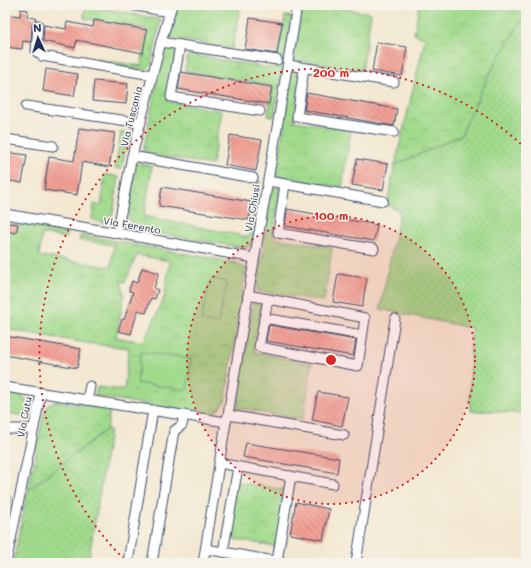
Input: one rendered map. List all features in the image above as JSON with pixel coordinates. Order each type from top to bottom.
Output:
[{"type":"street","points":[[132,5],[170,8]]},
{"type":"street","name":"Via Chiusi","points":[[203,563],[297,5]]},
{"type":"street","name":"Via Tuscania","points":[[118,233],[132,156],[170,8]]},
{"type":"street","points":[[38,25],[36,51],[42,56],[152,75]]},
{"type":"street","points":[[161,42],[277,60]]},
{"type":"street","points":[[180,45],[171,97],[260,111]]},
{"type":"street","points":[[85,58],[113,68]]},
{"type":"street","points":[[288,65],[394,82]]},
{"type":"street","points":[[304,68],[296,117],[394,132]]},
{"type":"street","points":[[26,106],[141,122]]},
{"type":"street","points":[[5,139],[53,146]]},
{"type":"street","points":[[132,156],[253,178]]},
{"type":"street","points":[[268,181],[383,201]]},
{"type":"street","points":[[285,184],[278,233],[374,249]]},
{"type":"street","name":"Via Ferento","points":[[5,214],[254,258]]},
{"type":"street","points":[[248,295],[268,298],[365,318],[358,366],[259,347],[268,298]]},
{"type":"street","points":[[264,318],[362,335]]},
{"type":"street","points":[[356,563],[395,319]]},
{"type":"street","points":[[87,400],[90,386]]},
{"type":"street","name":"Via Cutu","points":[[5,387],[184,415],[227,418]]},
{"type":"street","name":"Via Cutu","points":[[6,563],[40,393]]},
{"type":"street","points":[[128,562],[153,410]]},
{"type":"street","points":[[152,563],[174,431],[182,425],[184,415]]},
{"type":"street","points":[[227,418],[344,435]]},
{"type":"street","points":[[5,429],[33,429]]},
{"type":"street","points":[[219,463],[333,484]]},
{"type":"street","points":[[223,552],[238,466]]},
{"type":"street","points":[[206,549],[282,562],[291,476]]},
{"type":"green space","points":[[86,5],[95,5],[161,20],[151,65],[145,71],[85,63],[85,58],[142,66],[147,29],[84,18]]},
{"type":"green space","points":[[178,5],[241,5],[232,49],[171,38]]},
{"type":"green space","points":[[302,5],[322,5],[371,13],[362,71],[294,60]]},
{"type":"green space","points":[[419,5],[526,5],[526,12],[488,76],[461,135],[395,165],[425,39],[414,34]]},
{"type":"green space","points":[[526,12],[526,414],[470,411],[471,328],[380,309],[400,211],[387,205],[395,165],[461,135],[488,76]]},
{"type":"green space","points":[[285,16],[292,17],[274,117],[268,116],[273,86],[185,71],[188,54],[275,69]]},
{"type":"green space","points":[[163,48],[177,51],[167,101],[222,111],[212,165],[143,153]]},
{"type":"green space","points":[[292,70],[302,71],[294,121],[351,129],[342,187],[276,177]]},
{"type":"green space","points":[[121,132],[128,134],[122,169],[115,168]]},
{"type":"green space","points":[[136,163],[152,166],[144,216],[249,237],[256,199],[251,179],[260,181],[251,245],[245,248],[139,230],[130,222],[128,215]]},
{"type":"green space","points":[[105,174],[119,177],[113,213],[108,221],[103,223],[92,219],[94,204],[101,206]]},
{"type":"green space","points":[[272,187],[280,188],[273,238],[332,247],[324,301],[257,291]]},
{"type":"green space","points":[[5,222],[9,223],[7,231],[16,233],[18,224],[67,233],[66,238],[42,234],[39,256],[111,267],[114,245],[79,240],[81,235],[237,263],[246,269],[225,402],[219,409],[210,415],[95,396],[97,387],[124,390],[129,348],[86,343],[5,329]],"holes":[[[137,255],[170,261],[164,299],[144,341],[116,337],[124,296],[121,281],[125,282]]]},
{"type":"green space","points":[[211,278],[227,282],[218,324],[201,321]]},
{"type":"green space","points":[[253,303],[261,305],[254,352],[312,364],[303,420],[237,408]]},
{"type":"green space","points":[[141,352],[191,359],[187,390],[137,383]]},
{"type":"green space","points":[[5,391],[17,393],[24,397],[29,416],[5,413]]},
{"type":"green space","points":[[57,401],[110,409],[107,429],[28,490],[44,413],[49,404]]},
{"type":"green space","points":[[107,429],[110,430],[88,563],[13,563],[28,490]]},
{"type":"green space","points":[[235,482],[288,490],[280,547],[225,538]]},
{"type":"green space","points":[[5,496],[12,497],[5,543]]},
{"type":"building","points":[[21,9],[28,10],[27,17],[36,18],[32,25],[31,42],[23,41],[22,49],[5,47],[5,14],[20,16]]},
{"type":"building","points":[[250,18],[282,23],[277,54],[245,49]]},
{"type":"building","points":[[94,20],[147,30],[143,53],[77,40],[75,48],[43,41],[44,25],[66,29],[67,22],[93,27]]},
{"type":"building","points":[[377,42],[407,47],[402,76],[372,71]]},
{"type":"building","points":[[46,69],[78,74],[74,96],[43,91]]},
{"type":"building","points":[[181,72],[272,87],[269,104],[178,89]]},
{"type":"building","points":[[94,81],[128,84],[126,104],[92,101]]},
{"type":"building","points":[[307,93],[397,109],[394,126],[304,110]]},
{"type":"building","points":[[79,128],[115,133],[109,167],[82,162],[77,195],[44,190],[49,157],[74,161]]},
{"type":"building","points":[[230,135],[262,140],[256,171],[225,165]]},
{"type":"building","points":[[5,152],[27,155],[22,183],[5,180]]},
{"type":"building","points":[[357,159],[388,164],[383,190],[352,185]]},
{"type":"building","points":[[162,187],[252,202],[249,220],[159,206]]},
{"type":"building","points":[[287,209],[377,225],[374,241],[285,226]]},
{"type":"building","points":[[9,223],[18,224],[16,233],[7,231]]},
{"type":"building","points":[[142,268],[159,273],[154,288],[158,290],[155,299],[151,298],[146,313],[138,310],[131,334],[118,331],[122,319],[124,320],[133,292],[129,291],[132,281],[137,283]]},
{"type":"building","points":[[338,274],[367,278],[362,307],[333,302]]},
{"type":"building","points":[[269,325],[356,340],[353,356],[266,341]]},
{"type":"building","points":[[5,336],[81,349],[77,368],[5,355]]},
{"type":"building","points":[[318,392],[348,397],[342,426],[312,420]]},
{"type":"building","points":[[246,443],[339,458],[337,473],[243,457]]},
{"type":"building","points":[[296,502],[329,509],[323,540],[290,534]]}]
